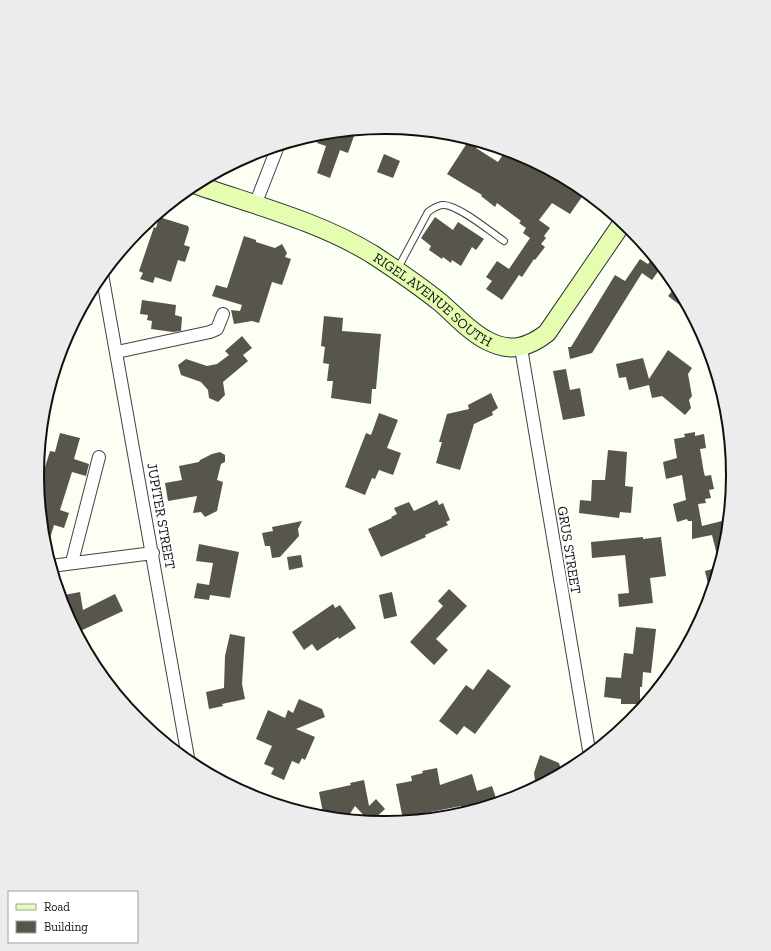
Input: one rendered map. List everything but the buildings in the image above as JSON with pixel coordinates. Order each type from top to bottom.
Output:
[{"type":"main road","name":"RIGEL AVENUE SOUTH","points":[[203,187],[312,225],[351,242],[440,302],[488,341],[521,348]]},
{"type":"main road","points":[[521,348],[535,342],[547,333],[620,227]]},
{"type":"street","points":[[255,205],[276,152]]},
{"type":"street","name":"JUPITER STREET","points":[[104,283],[153,553],[187,753]]},
{"type":"street","points":[[117,352],[210,332],[217,329],[223,314]]},
{"type":"street","name":"GRUS STREET","points":[[521,348],[589,749]]},
{"type":"street","points":[[72,562],[99,457]]},
{"type":"street","points":[[56,565],[153,553]]},
{"type":"lane","points":[[397,272],[428,212],[436,206],[447,205],[454,208],[504,241]]}]
